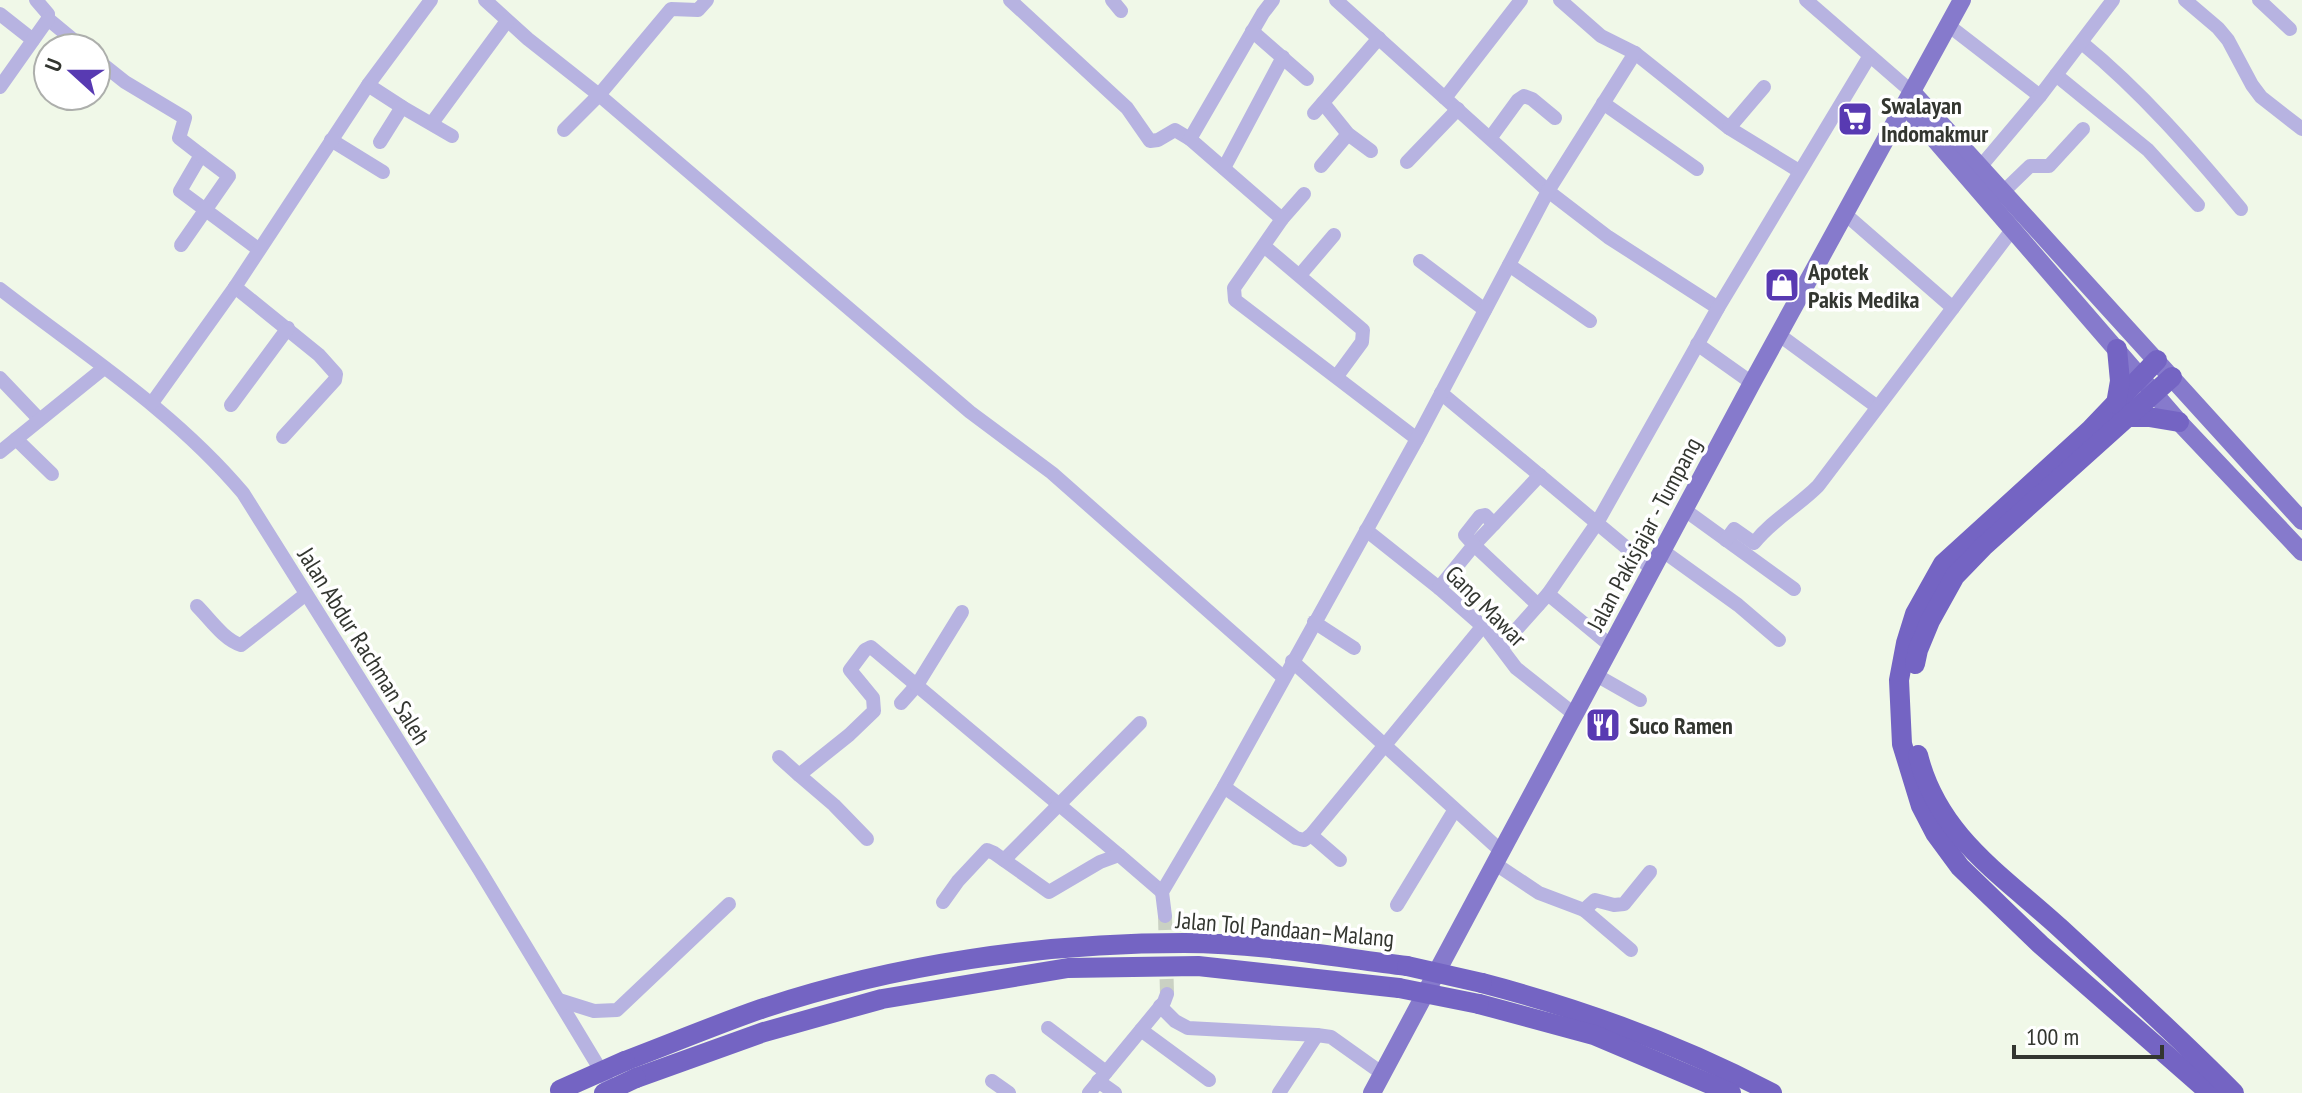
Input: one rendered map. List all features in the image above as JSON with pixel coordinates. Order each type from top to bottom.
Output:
[{"type":"highway","points":[[2117,349],[2122,410]]},
{"type":"highway","points":[[2122,410],[2141,376],[2157,360]]},
{"type":"highway","points":[[2172,377],[2155,393],[2122,410],[1943,564],[1915,614],[1906,643],[1899,680],[1902,744],[1921,806],[1935,833],[1960,867],[2041,945],[2226,1089]]},
{"type":"highway","points":[[2122,410],[2179,422]]},
{"type":"highway","name":"Jalan Tol Pandaan–Malang","points":[[604,1093],[630,1069],[762,1009],[833,989],[880,977],[1018,953],[1088,946],[1187,943],[1265,948],[1407,966],[1594,1035],[1731,1093]]},
{"type":"highway","name":"Jalan Tol Pandaan–Malang","points":[[557,1091],[882,999],[1068,968],[1198,966],[1480,994],[1618,1025],[1670,1045],[1772,1093]]},
{"type":"main road","name":"Jalan Pakisjajar - Tumpang","points":[[1372,1093],[1778,334],[1962,0]]},
{"type":"main road","points":[[1909,99],[2012,230],[2179,422],[2302,552]]},
{"type":"main road","points":[[1909,99],[1981,166],[2302,521]]},
{"type":"main road","points":[[1887,136],[1911,133],[1936,137]]},
{"type":"street","points":[[36,0],[48,14],[39,32]]},
{"type":"street","points":[[152,403],[235,287],[368,85],[431,0]]},
{"type":"street","points":[[485,0],[970,412],[1052,473],[1283,677]]},
{"type":"street","points":[[564,130],[599,95],[671,9],[698,10],[707,0]]},
{"type":"street","points":[[1010,0],[1127,108],[1150,141],[1175,130],[1190,139],[1282,219]]},
{"type":"street","points":[[1190,139],[1273,0]]},
{"type":"street","points":[[1336,0],[1548,191],[1608,237],[1718,308]]},
{"type":"street","points":[[1445,98],[1521,0]]},
{"type":"street","points":[[1560,0],[1601,36],[1635,53],[1729,128],[1799,171]]},
{"type":"street","points":[[1806,0],[1869,57],[1909,99]]},
{"type":"street","points":[[1981,166],[2040,96],[2113,0]]},
{"type":"street","points":[[2259,0],[2290,29]]},
{"type":"street","points":[[2189,1],[2228,40],[2261,97],[2302,129]]},
{"type":"street","points":[[0,14],[32,39]]},
{"type":"street","points":[[48,19],[64,32]]},
{"type":"street","points":[[432,123],[507,21]]},
{"type":"street","points":[[1948,25],[2040,96]]},
{"type":"street","points":[[1252,31],[1307,79]]},
{"type":"street","points":[[1371,151],[1318,108],[1379,38]]},
{"type":"street","points":[[0,87],[32,41]]},
{"type":"street","points":[[2082,43],[2139,94],[2241,209]]},
{"type":"street","points":[[1165,916],[1162,892],[1224,787],[1417,439],[1548,191],[1635,53]]},
{"type":"street","points":[[1224,168],[1283,57]]},
{"type":"street","points":[[1501,647],[1543,599],[1597,523],[1718,308],[1869,57]]},
{"type":"street","points":[[112,72],[185,118],[179,140],[229,176],[181,245]]},
{"type":"street","points":[[2056,75],[2148,150],[2198,205]]},
{"type":"street","points":[[368,85],[452,136]]},
{"type":"street","points":[[1729,128],[1764,87]]},
{"type":"street","points":[[1491,137],[1524,96],[1555,118]]},
{"type":"street","points":[[1603,103],[1697,169]]},
{"type":"street","points":[[380,142],[402,107]]},
{"type":"street","points":[[1407,162],[1458,109]]},
{"type":"street","points":[[2004,191],[2030,166],[2049,166],[2083,129]]},
{"type":"street","points":[[1321,166],[1348,134]]},
{"type":"street","points":[[331,140],[383,172]]},
{"type":"street","points":[[201,155],[180,191],[258,249]]},
{"type":"street","points":[[1304,194],[1282,219],[1234,288],[1235,300],[1417,439]]},
{"type":"street","points":[[1844,213],[1953,308]]},
{"type":"street","points":[[1726,540],[1734,529],[1754,543],[1770,523],[1798,505],[1818,486],[2012,230]]},
{"type":"street","points":[[1300,275],[1334,235]]},
{"type":"street","points":[[1264,246],[1363,330],[1362,342],[1337,376]]},
{"type":"street","points":[[1420,261],[1485,310]]},
{"type":"street","points":[[1509,265],[1590,321]]},
{"type":"street","points":[[235,287],[288,328],[336,374],[335,380],[283,437]]},
{"type":"street","name":"Jalan Abdur Rachman Saleh","points":[[0,289],[152,403],[216,461],[243,493],[614,1093]]},
{"type":"street","points":[[231,405],[288,328]]},
{"type":"street","points":[[1778,334],[1876,406]]},
{"type":"street","points":[[1697,344],[1752,383]]},
{"type":"street","points":[[0,452],[104,368]]},
{"type":"street","points":[[0,378],[39,419]]},
{"type":"street","points":[[1441,393],[1652,569]]},
{"type":"street","points":[[16,439],[52,474]]},
{"type":"street","points":[[1540,475],[1494,524],[1485,515],[1480,516],[1465,535],[1543,599],[1611,646]]},
{"type":"street","points":[[1685,510],[1794,589]]},
{"type":"street","name":"Gang Mawar","points":[[1366,530],[1439,588],[1482,627],[1516,668],[1574,714]]},
{"type":"street","points":[[1439,588],[1474,545]]},
{"type":"street","points":[[1663,551],[1738,605],[1779,640]]},
{"type":"street","points":[[197,606],[236,645],[241,645],[306,594]]},
{"type":"street","points":[[901,703],[917,685],[962,612]]},
{"type":"street","points":[[1314,622],[1354,648]]},
{"type":"street","points":[[1224,787],[1296,838],[1304,840],[1482,627]]},
{"type":"street","points":[[799,775],[874,711],[873,698],[850,670],[865,650],[869,647],[876,649],[1162,892]]},
{"type":"street","points":[[1292,661],[1454,811],[1498,857],[1550,898],[1584,910],[1631,950]]},
{"type":"street","points":[[1596,675],[1640,700]]},
{"type":"street","points":[[1004,860],[1140,723]]},
{"type":"street","points":[[779,757],[867,839]]},
{"type":"street","points":[[1397,905],[1454,811]]},
{"type":"street","points":[[1311,835],[1340,860]]},
{"type":"street","points":[[943,902],[987,850],[1049,892],[1100,862],[1119,855]]},
{"type":"street","points":[[1584,910],[1595,900],[1624,904],[1650,872]]},
{"type":"street","points":[[559,1000],[594,1011],[617,1010],[729,904]]},
{"type":"street","points":[[1098,1082],[1164,1000],[1175,1021],[1188,1028],[1331,1037],[1383,1074]]},
{"type":"street","points":[[1048,1028],[1098,1082],[1115,1093]]},
{"type":"street","points":[[1141,1030],[1209,1080]]},
{"type":"street","points":[[1279,1093],[1317,1035]]},
{"type":"street","points":[[992,1081],[1009,1093]]},
{"type":"tunnel","points":[[1165,916],[1167,994]]},
{"type":"place","name":"Swalayan Indomakmur","points":[[1855,119]]},
{"type":"place","name":"Apotek Pakis Medika","points":[[1782,285]]},
{"type":"place","name":"Suco Ramen","points":[[1603,725]]}]
